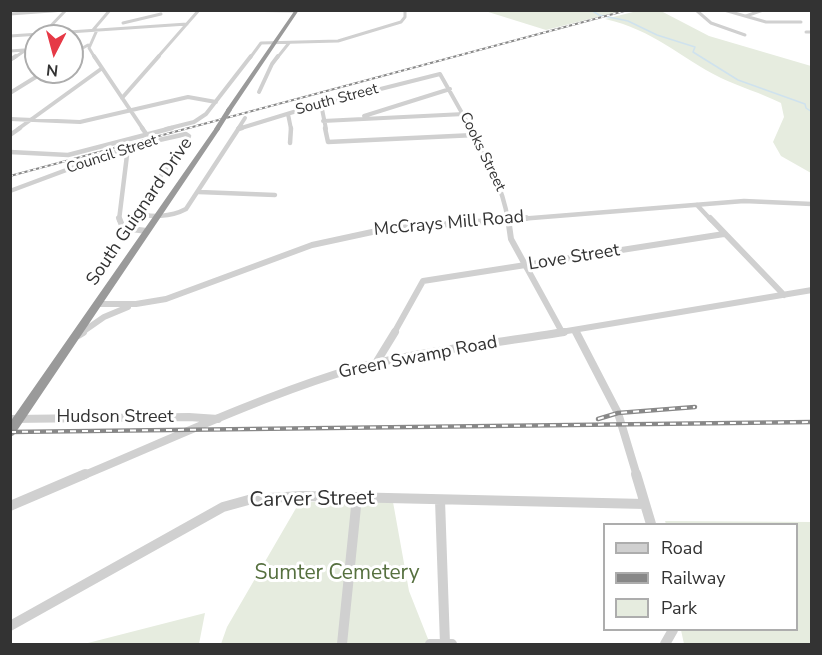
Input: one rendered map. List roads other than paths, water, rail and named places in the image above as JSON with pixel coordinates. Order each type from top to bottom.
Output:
[{"type":"highway","name":"South Guignard Drive","points":[[10,432],[15,418],[76,336],[297,11]]},
{"type":"street","points":[[10,20],[22,10]]},
{"type":"street","points":[[10,14],[66,10]]},
{"type":"street","points":[[53,24],[66,10]]},
{"type":"street","points":[[84,47],[88,45],[96,28],[110,10]]},
{"type":"street","points":[[122,98],[198,10]]},
{"type":"street","points":[[231,10],[297,11]]},
{"type":"street","points":[[10,152],[68,155],[198,120],[216,102],[258,45],[275,42],[319,43],[348,39],[401,22],[405,17],[405,10]]},
{"type":"street","points":[[696,10],[698,15],[706,20],[745,35]]},
{"type":"street","points":[[724,10],[774,23],[801,22]]},
{"type":"street","points":[[745,16],[763,10]]},
{"type":"street","points":[[84,30],[132,22],[161,14]]},
{"type":"street","points":[[96,28],[187,24]]},
{"type":"street","points":[[806,32],[812,32]]},
{"type":"street","points":[[260,92],[273,61],[289,43]]},
{"type":"street","points":[[84,46],[88,45]]},
{"type":"street","points":[[88,45],[147,135]]},
{"type":"street","points":[[10,60],[24,53]]},
{"type":"street","points":[[10,135],[102,69]]},
{"type":"street","name":"Cooks Street","points":[[437,73],[450,89],[501,185],[511,239],[562,332]]},
{"type":"street","name":"South Street","points":[[238,129],[437,73]]},
{"type":"street","points":[[10,93],[25,84]]},
{"type":"street","points":[[355,118],[450,89]]},
{"type":"street","points":[[10,119],[80,122],[188,97],[216,102]]},
{"type":"street","points":[[321,105],[328,142],[474,135]]},
{"type":"street","points":[[288,114],[291,122],[290,143]]},
{"type":"street","points":[[323,121],[464,114]]},
{"type":"street","points":[[158,215],[172,215],[184,211],[199,192],[245,118]]},
{"type":"street","name":"Council Street","points":[[10,191],[128,147],[177,134],[188,134],[189,138],[137,207],[137,212],[141,214],[158,215]]},
{"type":"street","points":[[128,147],[119,222],[123,228],[147,231]]},
{"type":"street","points":[[199,192],[275,195]]},
{"type":"street","name":"McCrays Mill Road","points":[[98,304],[136,303],[181,295],[282,255],[349,235],[403,226],[764,201],[812,204]]},
{"type":"street","points":[[697,205],[784,295]]},
{"type":"street","name":"Love Street","points":[[376,363],[407,313],[423,281],[724,234]]},
{"type":"street","name":"Green Swamp Road","points":[[10,506],[297,387],[376,363],[812,290]]},
{"type":"street","points":[[76,336],[104,317],[136,303]]},
{"type":"street","points":[[576,330],[618,414],[650,523]]},
{"type":"street","name":"Hudson Street","points":[[15,418],[189,417],[219,419]]},
{"type":"street","points":[[342,645],[357,497]]},
{"type":"street","name":"Carver Street","points":[[10,627],[224,507],[262,498],[357,497],[645,504]]},
{"type":"street","points":[[440,500],[445,644]]},
{"type":"street","points":[[430,645],[452,645]]},
{"type":"waterway","points":[[591,10],[599,15],[628,21],[657,35],[695,47],[693,52],[738,80],[805,104],[806,108],[812,112]]},
{"type":"railway","points":[[10,176],[628,10]]},
{"type":"railway","points":[[598,419],[618,413],[695,407]]},
{"type":"railway","points":[[10,432],[812,422]]},
{"type":"park label","name":"Sumter Cemetery","points":[[337,574]]}]
